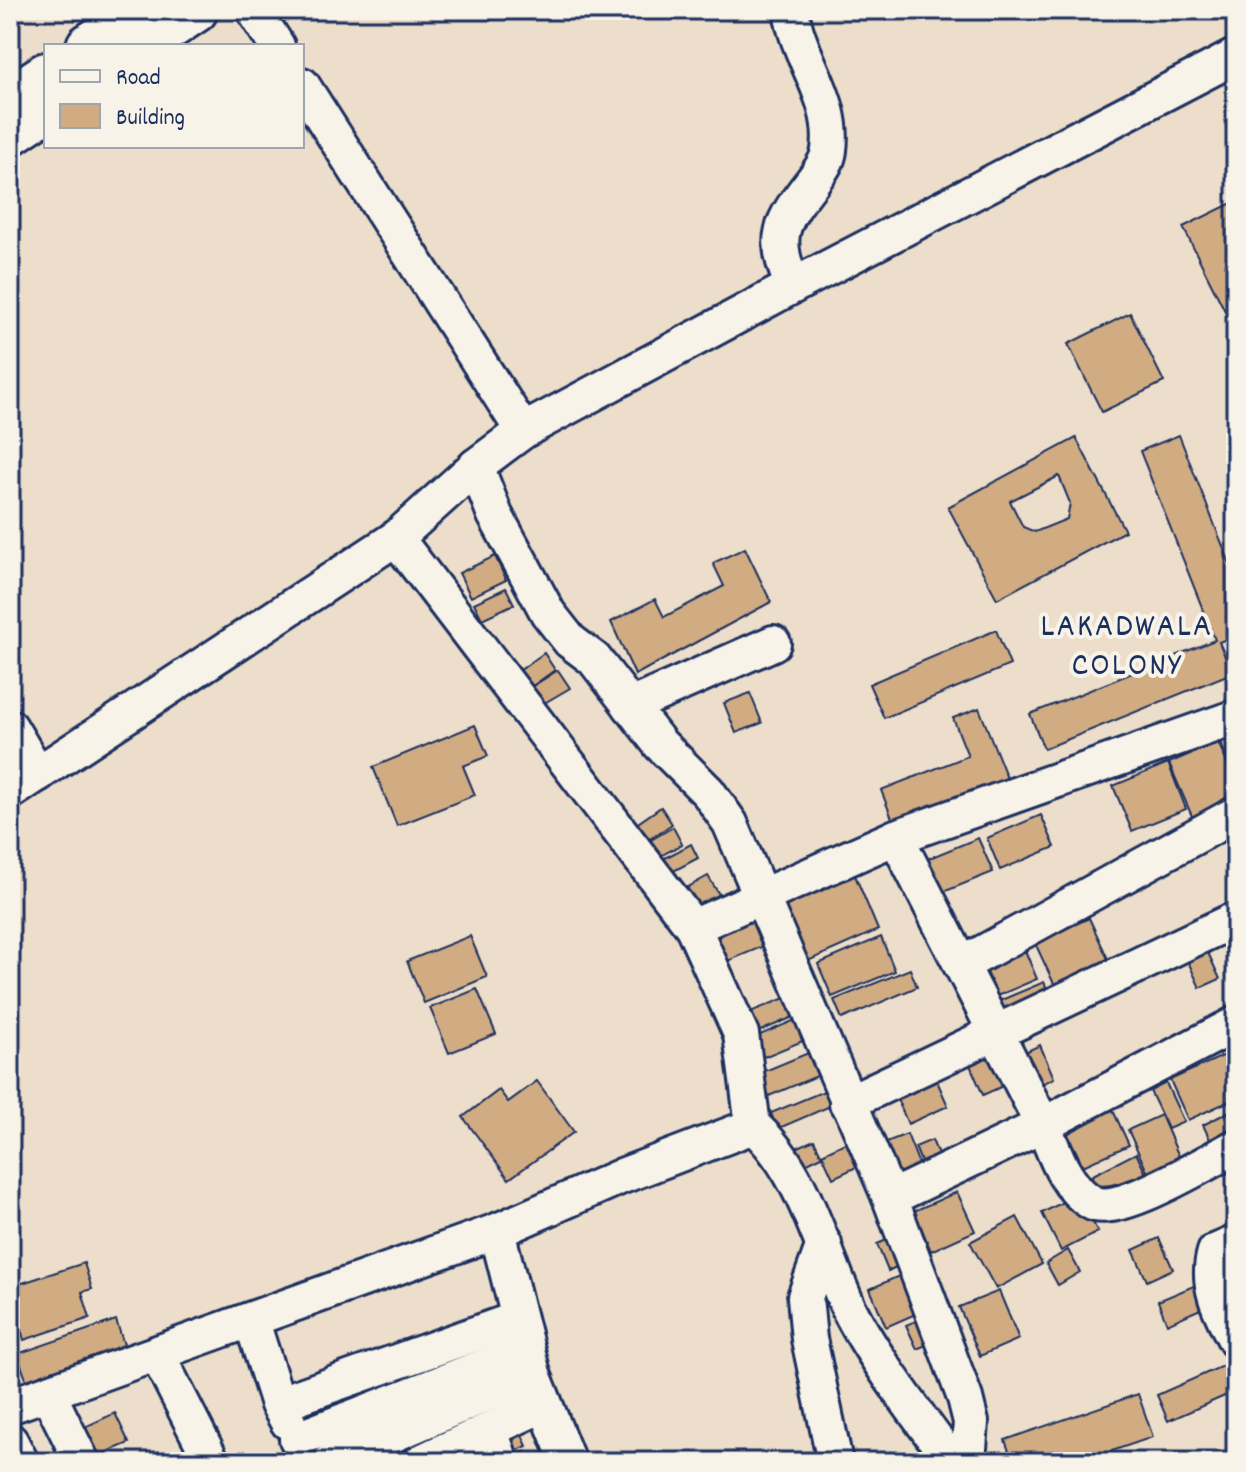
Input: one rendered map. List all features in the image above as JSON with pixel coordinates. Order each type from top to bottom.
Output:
[{"type":"main road","points":[[92,44],[144,10]]},
{"type":"main road","points":[[144,44],[195,10]]},
{"type":"main road","points":[[10,99],[44,76]]},
{"type":"main road","points":[[10,133],[44,110]]},
{"type":"street","points":[[254,10],[276,44]]},
{"type":"street","points":[[791,10],[794,30],[826,105],[830,128],[829,154],[784,219],[779,240],[781,260],[793,286]]},
{"type":"street","points":[[10,792],[396,538],[476,466],[523,431],[793,286],[1236,56]]},
{"type":"street","points":[[304,88],[523,431]]},
{"type":"street","points":[[476,466],[495,515],[548,613],[570,641],[594,659],[660,744],[708,792],[730,823],[890,1198],[965,1398],[971,1422],[968,1462]]},
{"type":"street","points":[[396,538],[693,927],[741,1034],[753,1126],[774,1144],[824,1244],[850,1310],[952,1462]]},
{"type":"street","points":[[630,706],[773,643]]},
{"type":"street","points":[[693,927],[896,837],[1236,717]]},
{"type":"street","points":[[10,727],[38,774]]},
{"type":"street","points":[[961,965],[1236,814]]},
{"type":"street","points":[[896,837],[996,1031],[1064,1173],[1092,1203],[1106,1207],[1128,1201],[1236,1147]]},
{"type":"street","points":[[847,1103],[1236,919]]},
{"type":"street","points":[[890,1198],[1043,1125],[1236,1024]]},
{"type":"street","points":[[10,1406],[252,1322],[360,1278],[497,1231],[622,1176],[753,1126]]},
{"type":"street","points":[[497,1231],[530,1362],[568,1462]]},
{"type":"street","points":[[1236,1243],[1215,1252],[1211,1266],[1216,1302],[1236,1341]]},
{"type":"street","points":[[824,1244],[805,1297],[809,1339],[835,1462]]},
{"type":"street","points":[[252,1322],[278,1404],[302,1450],[530,1362]]},
{"type":"street","points":[[157,1354],[212,1462]]},
{"type":"street","points":[[278,1404],[530,1362]]},
{"type":"street","points":[[439,1458],[496,1447],[530,1362]]},
{"type":"street","points":[[330,1462],[530,1362]]},
{"type":"street","points":[[48,1393],[82,1462]]},
{"type":"street","points":[[10,1441],[21,1462]]},
{"type":"building","points":[[1236,201],[1236,333],[1183,227]]},
{"type":"building","points":[[1130,313],[1164,382],[1102,412],[1068,344]]},
{"type":"building","points":[[1179,435],[1236,579],[1236,635],[1219,642],[1232,673],[1044,749],[1030,714],[1215,640],[1140,451]]},
{"type":"building","points":[[1076,438],[1125,531],[997,599],[948,507]],"holes":[[[1059,476],[1070,503],[1067,519],[1035,532],[1023,527],[1010,501]]]},
{"type":"building","points":[[745,548],[771,602],[635,675],[611,622],[655,599],[664,617],[724,586],[713,563]]},
{"type":"building","points":[[495,556],[506,580],[471,597],[459,573]]},
{"type":"building","points":[[506,588],[514,604],[482,619],[474,603]]},
{"type":"building","points":[[996,630],[1010,665],[884,718],[869,684]]},
{"type":"building","points":[[544,653],[555,670],[531,687],[519,671]]},
{"type":"building","points":[[558,670],[570,688],[541,705],[530,688]]},
{"type":"building","points":[[750,693],[762,723],[736,733],[724,703]]},
{"type":"building","points":[[979,708],[1008,781],[895,826],[881,790],[968,756],[953,718]]},
{"type":"building","points":[[475,725],[488,756],[463,766],[475,795],[397,826],[373,767]]},
{"type":"building","points":[[1236,735],[1236,778],[1220,742]]},
{"type":"building","points":[[1218,742],[1236,784],[1236,811],[1197,828],[1169,763]]},
{"type":"building","points":[[1168,763],[1186,809],[1132,831],[1113,786]]},
{"type":"building","points":[[661,807],[672,824],[647,841],[635,825]]},
{"type":"building","points":[[1041,815],[1055,847],[1000,870],[987,838]]},
{"type":"building","points":[[673,827],[682,844],[655,859],[646,843]]},
{"type":"building","points":[[978,838],[993,872],[941,893],[927,859]]},
{"type":"building","points":[[691,844],[698,858],[670,873],[663,859]]},
{"type":"building","points":[[854,873],[878,930],[808,961],[783,904]]},
{"type":"building","points":[[708,876],[723,901],[697,916],[683,890]]},
{"type":"building","points":[[765,916],[776,941],[723,963],[712,938]]},
{"type":"building","points":[[1089,918],[1115,974],[1061,999],[1035,943]]},
{"type":"building","points":[[470,936],[487,977],[424,1003],[407,961]]},
{"type":"building","points":[[881,937],[895,971],[832,997],[818,964]]},
{"type":"building","points":[[1021,941],[1037,979],[997,996],[981,958]]},
{"type":"building","points":[[1205,946],[1220,979],[1200,988],[1185,955]]},
{"type":"building","points":[[910,969],[917,987],[842,1019],[834,1000]]},
{"type":"building","points":[[1044,982],[1053,1003],[1008,1021],[999,1001]]},
{"type":"building","points":[[477,989],[496,1034],[449,1053],[430,1008]]},
{"type":"building","points":[[797,993],[805,1012],[751,1035],[743,1015]]},
{"type":"building","points":[[802,1017],[810,1038],[754,1061],[746,1041]]},
{"type":"building","points":[[1040,1045],[1054,1078],[1038,1086],[1023,1053]]},
{"type":"building","points":[[1236,1050],[1236,1098],[1188,1120],[1170,1080]]},
{"type":"building","points":[[813,1051],[822,1074],[769,1096],[760,1073]]},
{"type":"building","points":[[1001,1051],[1014,1081],[983,1095],[970,1065]]},
{"type":"building","points":[[537,1081],[574,1132],[509,1179],[463,1117],[499,1090],[508,1102]]},
{"type":"building","points":[[937,1081],[948,1106],[908,1124],[897,1099]]},
{"type":"building","points":[[1166,1083],[1184,1122],[1168,1129],[1150,1091]]},
{"type":"building","points":[[829,1089],[835,1104],[777,1129],[771,1113]]},
{"type":"building","points":[[1111,1106],[1129,1145],[1083,1166],[1065,1128]]},
{"type":"building","points":[[1236,1108],[1236,1137],[1214,1148],[1203,1125]]},
{"type":"building","points":[[1161,1115],[1184,1168],[1152,1182],[1128,1130]]},
{"type":"building","points":[[907,1134],[920,1167],[895,1178],[881,1144]]},
{"type":"building","points":[[814,1140],[822,1156],[795,1169],[787,1152]]},
{"type":"building","points":[[851,1140],[863,1164],[833,1178],[822,1154]]},
{"type":"building","points":[[932,1140],[943,1167],[926,1174],[915,1147]]},
{"type":"building","points":[[1136,1153],[1149,1180],[1104,1203],[1091,1176]]},
{"type":"building","points":[[957,1192],[975,1231],[931,1251],[914,1211]]},
{"type":"building","points":[[1078,1194],[1098,1232],[1061,1251],[1042,1213]]},
{"type":"building","points":[[1017,1217],[1042,1264],[996,1289],[970,1242]]},
{"type":"building","points":[[891,1238],[902,1264],[888,1271],[877,1244]]},
{"type":"building","points":[[1159,1238],[1173,1269],[1147,1281],[1133,1250]]},
{"type":"building","points":[[1068,1250],[1080,1272],[1058,1285],[1046,1263]]},
{"type":"building","points":[[84,1263],[92,1289],[82,1292],[90,1318],[24,1340],[10,1287]]},
{"type":"building","points":[[910,1271],[927,1309],[886,1327],[870,1289]]},
{"type":"building","points":[[1196,1285],[1205,1307],[1167,1324],[1158,1301]]},
{"type":"building","points":[[999,1291],[1019,1339],[980,1356],[959,1307]]},
{"type":"building","points":[[928,1316],[938,1340],[917,1349],[906,1325]]},
{"type":"building","points":[[116,1320],[128,1357],[30,1390],[17,1354]]},
{"type":"building","points":[[1236,1360],[1236,1391],[1168,1421],[1157,1395]]},
{"type":"building","points":[[1138,1394],[1153,1437],[1080,1462],[1013,1462],[1005,1440]]},
{"type":"building","points":[[115,1413],[129,1443],[98,1456],[85,1427]]},
{"type":"building","points":[[517,1424],[527,1446],[503,1457],[493,1434]]},
{"type":"building","points":[[554,1451],[559,1462],[530,1462]]},
{"type":"building","points":[[525,1452],[529,1462],[513,1462],[511,1458]]},
{"type":"district","name":"LAKADWALA COLONY","points":[[1127,648]]}]
